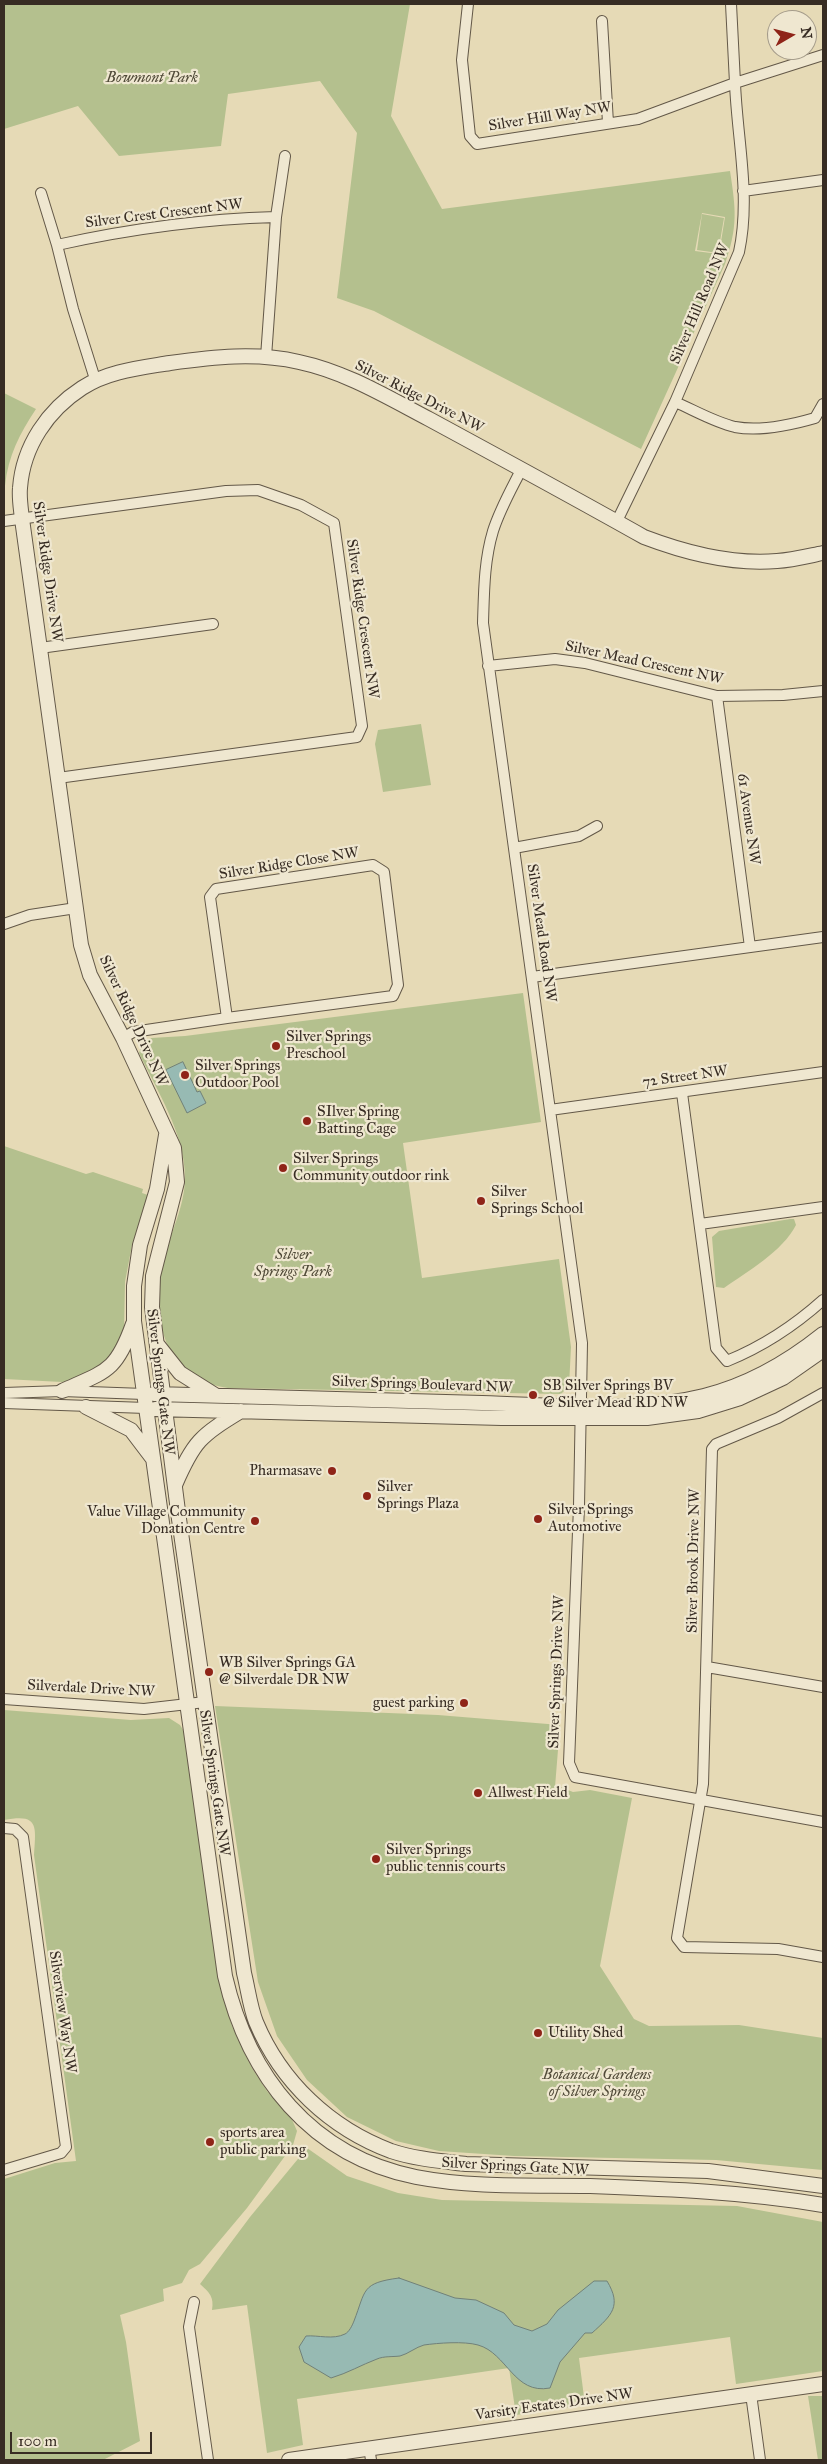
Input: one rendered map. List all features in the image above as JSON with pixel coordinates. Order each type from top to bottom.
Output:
[{"type":"street","name":"Silver Hill Way NW","points":[[468,4],[462,60],[470,136],[477,144],[638,119],[734,83],[823,55]]},
{"type":"street","points":[[731,4],[734,83]]},
{"type":"street","points":[[602,21],[608,123]]},
{"type":"street","name":"Silver Hill Road NW","points":[[617,521],[675,402],[739,252],[743,232],[743,191],[734,83]]},
{"type":"street","points":[[266,357],[276,217],[285,156]]},
{"type":"street","points":[[743,191],[823,180]]},
{"type":"street","points":[[41,192],[73,309],[95,379]]},
{"type":"street","name":"Silver Crest Crescent NW","points":[[57,245],[113,232],[227,218],[276,217]]},
{"type":"street","name":"Silver Ridge Drive NW","points":[[166,1135],[123,1038],[90,975],[82,945],[76,908],[22,518],[20,488],[28,452],[39,430],[56,408],[95,379],[138,368],[204,358],[243,356],[300,362],[371,388],[644,537],[679,550],[747,562],[777,561],[823,553]]},
{"type":"street","points":[[675,402],[736,427],[755,428],[779,426],[815,418],[823,404]]},
{"type":"street","name":"Silver Mead Road NW","points":[[521,470],[503,505],[493,531],[485,574],[483,623],[582,1343],[581,1412]]},
{"type":"street","name":"Silver Ridge Crescent NW","points":[[22,518],[226,491],[258,490],[301,505],[334,523],[362,726],[357,737],[58,778]]},
{"type":"street","points":[[4,521],[22,518]]},
{"type":"street","points":[[40,648],[213,624]]},
{"type":"street","name":"Silver Mead Crescent NW","points":[[488,666],[555,659],[586,663],[716,696],[783,695],[823,691]]},
{"type":"street","name":"61 Avenue NW","points":[[716,696],[750,947]]},
{"type":"street","points":[[514,848],[579,836],[597,826]]},
{"type":"street","name":"Silver Ridge Close NW","points":[[123,1038],[133,1032],[393,996],[398,985],[384,872],[373,865],[216,889],[210,897],[227,1018]]},
{"type":"street","points":[[4,924],[30,915],[76,908]]},
{"type":"street","points":[[532,978],[823,937]]},
{"type":"street","name":"72 Street NW","points":[[550,1110],[823,1072]]},
{"type":"street","points":[[682,1093],[716,1348],[728,1361],[758,1348],[796,1324],[823,1300]]},
{"type":"street","name":"Silver Springs Gate NW","points":[[166,1135],[157,1190],[138,1254],[134,1286],[134,1321],[225,1976],[233,2009],[245,2040],[261,2069],[281,2096],[322,2134],[350,2152],[382,2168],[416,2177],[469,2184],[709,2190],[754,2194],[823,2206]]},
{"type":"street","name":"Silver Springs Gate NW","points":[[166,1135],[174,1148],[177,1182],[153,1276],[152,1307],[162,1394],[244,1973],[256,2020],[276,2060],[289,2079],[312,2103],[342,2126],[391,2151],[426,2160],[466,2164],[708,2171],[823,2186]]},
{"type":"street","points":[[700,1224],[823,1207]]},
{"type":"street","points":[[62,1391],[93,1380],[113,1365],[123,1352],[134,1321]]},
{"type":"street","name":"Silver Springs Boulevard NW","points":[[4,1403],[241,1411],[581,1412],[648,1405],[705,1396],[758,1376],[780,1364],[823,1334]]},
{"type":"street","points":[[156,1342],[180,1373],[216,1396]]},
{"type":"street","name":"Silver Springs Boulevard NW","points":[[4,1393],[62,1391],[216,1396],[581,1412],[647,1418],[673,1415],[715,1406],[783,1378],[823,1350]]},
{"type":"street","name":"Silver Brook Drive NW","points":[[823,1393],[778,1418],[716,1444],[712,1449],[707,1667],[701,1799],[677,1938],[684,1948],[778,1949],[823,1957]]},
{"type":"street","points":[[86,1407],[131,1430],[154,1461]]},
{"type":"street","points":[[175,1486],[188,1455],[201,1437],[241,1411]]},
{"type":"street","name":"Silver Springs Drive NW","points":[[581,1412],[569,1763],[575,1776],[823,1822]]},
{"type":"street","points":[[707,1667],[823,1687]]},
{"type":"street","name":"Silverdale Drive NW","points":[[4,1699],[144,1709],[205,1702]]},
{"type":"street","name":"Silverview Way NW","points":[[4,1828],[15,1829],[23,1837],[66,2147],[61,2153],[4,2170]]},
{"type":"street","points":[[194,2302],[189,2327],[208,2460]]},
{"type":"street","name":"Varsity Estates Drive NW","points":[[289,2460],[370,2454],[823,2384]]},
{"type":"street","points":[[751,2394],[760,2460]]},
{"type":"green space","name":"Bowmont Park","points":[[4,4],[410,4],[391,116],[442,209],[730,171],[734,197],[734,228],[725,264],[641,449],[374,311],[337,298],[357,133],[320,81],[228,94],[221,146],[119,156],[78,106],[4,129]],"holes":[[[702,213],[725,217],[719,254],[695,251]]]},
{"type":"green space","points":[[702,214],[724,218],[718,253],[697,250]]},
{"type":"green space","points":[[4,393],[36,409],[20,436],[12,455],[5,486],[4,513]]},
{"type":"green space","points":[[421,724],[431,785],[383,792],[375,744],[378,730]]},
{"type":"green space","name":"Silver Springs Park","points":[[523,993],[541,1122],[403,1143],[422,1278],[559,1259],[571,1347],[569,1386],[561,1394],[228,1388],[204,1382],[183,1368],[173,1356],[166,1342],[159,1310],[159,1293],[163,1262],[183,1199],[184,1161],[169,1113],[139,1053],[143,1042],[151,1038],[185,1036]]},
{"type":"green space","points":[[4,1146],[86,1174],[93,1172],[143,1189],[142,1193],[148,1195],[132,1245],[125,1282],[124,1332],[111,1360],[75,1381],[4,1379]]},
{"type":"green space","points":[[794,1219],[796,1225],[782,1244],[754,1268],[724,1288],[716,1287],[712,1237],[719,1231]]},
{"type":"green space","name":"Botanical Gardens of Silver Springs","points":[[215,1706],[438,1715],[560,1725],[555,1787],[558,1786],[573,1792],[590,1790],[632,1798],[600,1966],[634,2019],[649,2026],[739,2025],[823,2038],[823,2170],[716,2160],[514,2156],[439,2151],[396,2141],[347,2117],[307,2080],[277,2036],[258,1982]]},
{"type":"green space","points":[[4,1710],[131,1720],[169,1718],[180,1725],[185,1733],[221,1987],[232,2026],[252,2068],[267,2091],[290,2115],[297,2131],[293,2145],[247,2208],[200,2264],[189,2270],[182,2283],[163,2289],[164,2301],[120,2315],[126,2342],[140,2441],[103,2460],[4,2460],[4,2179],[55,2163],[76,2161],[34,1855],[35,1829],[29,1820],[24,1818],[4,1820]]},
{"type":"green space","points":[[307,2148],[347,2176],[398,2193],[442,2200],[737,2206],[823,2222],[823,2371],[736,2384],[730,2337],[579,2358],[585,2405],[516,2415],[509,2368],[297,2399],[303,2445],[267,2453],[247,2305],[212,2310],[210,2296],[200,2284],[250,2217]]},
{"type":"green space","points":[[808,2396],[823,2396],[823,2460],[818,2460]]},
{"type":"water","points":[[183,1062],[197,1092],[200,1091],[206,1103],[187,1113],[166,1070]]},
{"type":"water","points":[[399,2278],[455,2298],[476,2300],[504,2313],[514,2325],[532,2331],[547,2324],[558,2310],[594,2281],[607,2281],[614,2297],[614,2304],[613,2310],[605,2321],[592,2333],[585,2333],[560,2362],[550,2388],[538,2388],[528,2385],[519,2380],[488,2349],[466,2343],[424,2345],[400,2356],[380,2358],[331,2378],[304,2362],[299,2347],[306,2336],[331,2337],[345,2334],[352,2325],[363,2295],[367,2290],[378,2282]]},
{"type":"place","name":"Silver Springs Preschool","points":[[276,1046]]},
{"type":"place","name":"Silver Springs Outdoor Pool","points":[[185,1075]]},
{"type":"place","name":"SIlver Spring Batting Cage","points":[[307,1121]]},
{"type":"place","name":"Silver Springs Community outdoor rink","points":[[283,1168]]},
{"type":"place","name":"Silver Springs School","points":[[481,1201]]},
{"type":"place","name":"SB Silver Springs BV @ Silver Mead RD NW","points":[[533,1395]]},
{"type":"place","name":"Pharmasave","points":[[332,1471]]},
{"type":"place","name":"Silver Springs Plaza","points":[[367,1496]]},
{"type":"place","name":"Silver Springs Automotive","points":[[538,1519]]},
{"type":"place","name":"Value Village Community Donation Centre","points":[[255,1521]]},
{"type":"place","name":"WB Silver Springs GA @ Silverdale DR NW","points":[[209,1672]]},
{"type":"place","name":"guest parking","points":[[464,1703]]},
{"type":"place","name":"Allwest Field","points":[[478,1793]]},
{"type":"place","name":"Silver Springs public tennis courts","points":[[376,1859]]},
{"type":"place","name":"Utility Shed","points":[[538,2033]]},
{"type":"place","name":"sports area public parking","points":[[210,2142]]}]
